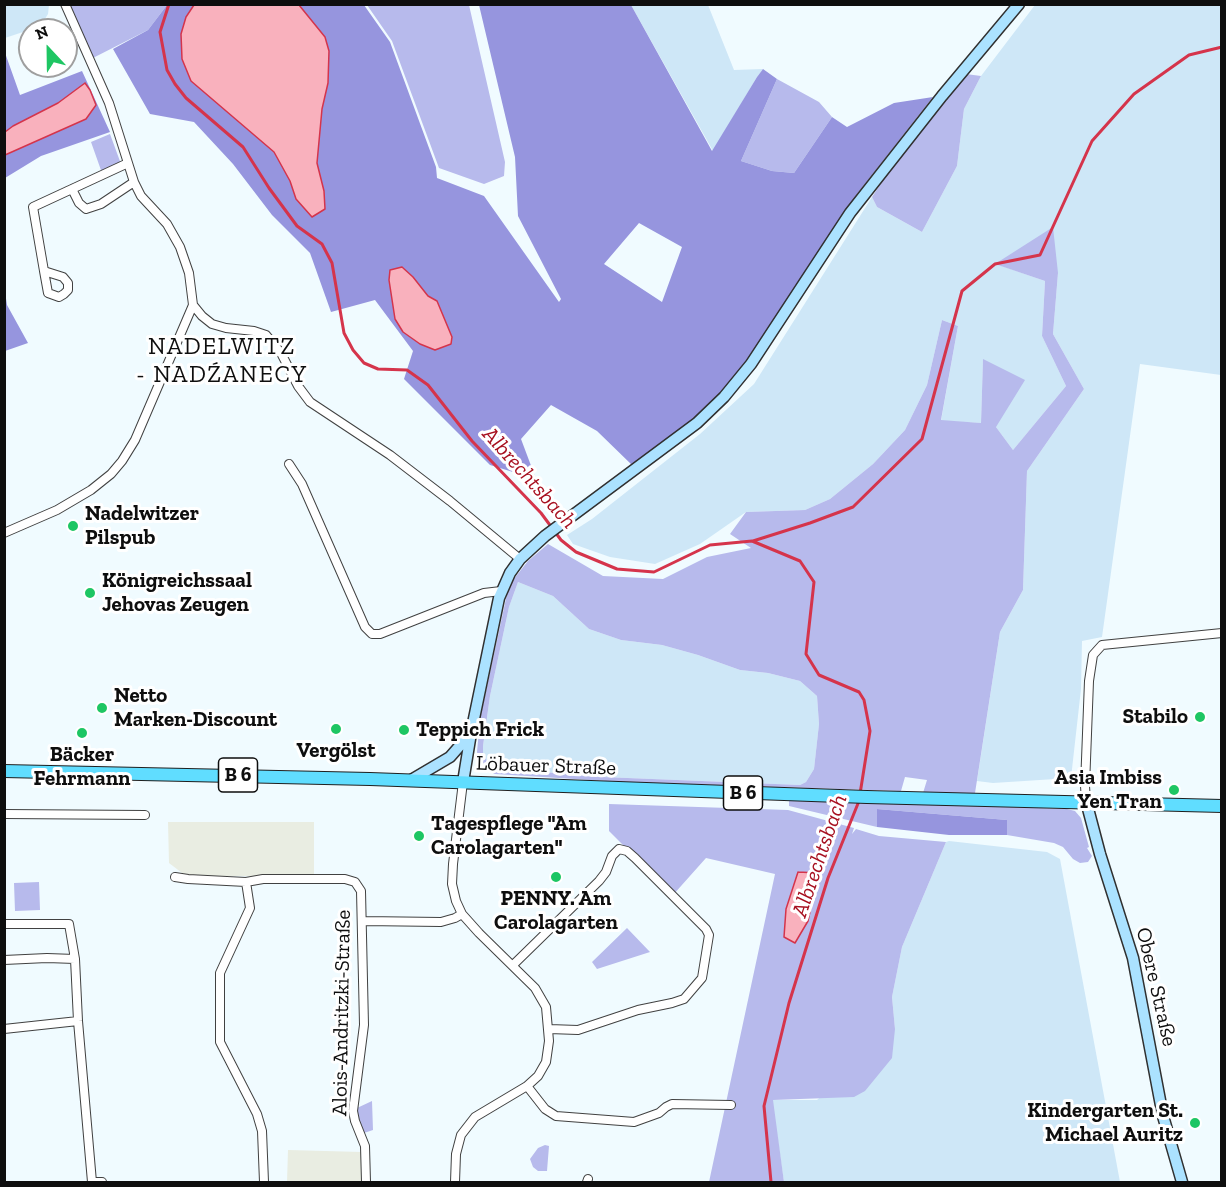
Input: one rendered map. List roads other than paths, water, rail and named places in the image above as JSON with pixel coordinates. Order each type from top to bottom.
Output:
[{"type":"main road","points":[[463,782],[501,591],[520,559],[545,536],[697,423],[724,398],[751,364],[850,213],[942,96],[1019,4]]},
{"type":"main road","points":[[411,780],[450,757],[471,733]]},
{"type":"main road","name":"Löbauer Straße","points":[[4,771],[411,780],[867,798],[1086,801],[1221,806]]},
{"type":"main road","name":"Obere Straße","points":[[1086,801],[1133,958],[1163,1116],[1182,1182]]},
{"type":"street","points":[[4,533],[49,514],[91,490],[111,474],[122,461],[135,440],[193,305],[189,273],[180,247],[167,224],[141,196],[134,182],[109,103],[65,4]]},
{"type":"street","points":[[44,271],[33,207],[128,163]]},
{"type":"street","points":[[72,189],[86,209],[101,204],[134,182]]},
{"type":"street","points":[[193,305],[212,324],[266,335],[281,353],[298,386],[310,402],[390,455],[520,559]]},
{"type":"street","points":[[289,464],[302,484],[365,627],[372,634],[380,634],[484,593],[501,591]]},
{"type":"street","points":[[1086,801],[1084,786],[1089,681],[1093,655],[1102,645],[1221,633]]},
{"type":"street","points":[[455,1182],[456,1154],[461,1135],[483,1111],[527,1086],[538,1076],[546,1062],[549,1029],[548,1016],[535,988],[462,914],[453,893],[452,873],[463,782]]},
{"type":"street","points":[[4,814],[145,815]]},
{"type":"street","points":[[513,964],[599,881],[606,872],[612,856],[619,849],[627,851],[635,858],[706,929],[709,935],[702,978],[684,999],[672,1004],[628,1013],[578,1030],[549,1029]]},
{"type":"street","name":"Alois-Andritzki-Straße","points":[[174,877],[246,882],[263,879],[350,880],[359,885],[363,921],[364,1025],[353,1111],[366,1146],[366,1182]]},
{"type":"street","points":[[246,882],[250,908],[220,973],[220,1042],[257,1114],[262,1131],[264,1182]]},
{"type":"street","points":[[363,921],[441,922],[462,914]]},
{"type":"street","points":[[4,924],[69,924],[75,959],[92,1182],[102,1182]]},
{"type":"street","points":[[4,960],[75,959]]},
{"type":"street","points":[[4,1029],[78,1021]]},
{"type":"street","points":[[527,1086],[544,1109],[556,1116],[634,1122],[659,1113],[672,1104],[731,1105]]},
{"type":"waterway","name":"Albrechtsbach","points":[[169,4],[160,32],[167,70],[186,98],[243,147],[297,226],[322,244],[332,263],[344,333],[353,350],[364,363],[378,369],[407,370],[428,385],[472,441],[541,513],[561,540],[576,552],[617,569],[654,572],[710,545],[752,541],[800,561],[814,582],[806,654],[819,675],[859,692],[864,700],[870,731],[860,794]]},
{"type":"waterway","points":[[753,541],[853,507],[922,439],[962,291],[995,264],[1040,255],[1092,141],[1134,94],[1189,55],[1222,47]]},
{"type":"waterway","name":"Albrechtsbach","points":[[771,1182],[764,1106],[789,1003],[828,878],[859,801]]},
{"type":"place","name":"Nadelwitzer Pilspub","points":[[73,526]]},
{"type":"place","name":"Königreichssaal Jehovas Zeugen","points":[[90,593]]},
{"type":"place","name":"Netto Marken-Discount","points":[[102,708]]},
{"type":"place","name":"Stabilo","points":[[1200,717]]},
{"type":"place","name":"Vergölst","points":[[336,729]]},
{"type":"place","name":"Teppich Frick","points":[[404,730]]},
{"type":"place","name":"Bäcker Fehrmann","points":[[82,733]]},
{"type":"place","name":"Asia Imbiss Yen Tran","points":[[1174,790]]},
{"type":"place","name":"Tagespflege \"Am Carolagarten\"","points":[[419,836]]},
{"type":"place","name":"PENNY. Am Carolagarten","points":[[556,877]]},
{"type":"place","name":"Kindergarten St. Michael Auritz","points":[[1195,1123]]},
{"type":"district","name":"NADELWITZ - NADŹANECY","points":[[222,361]]}]
